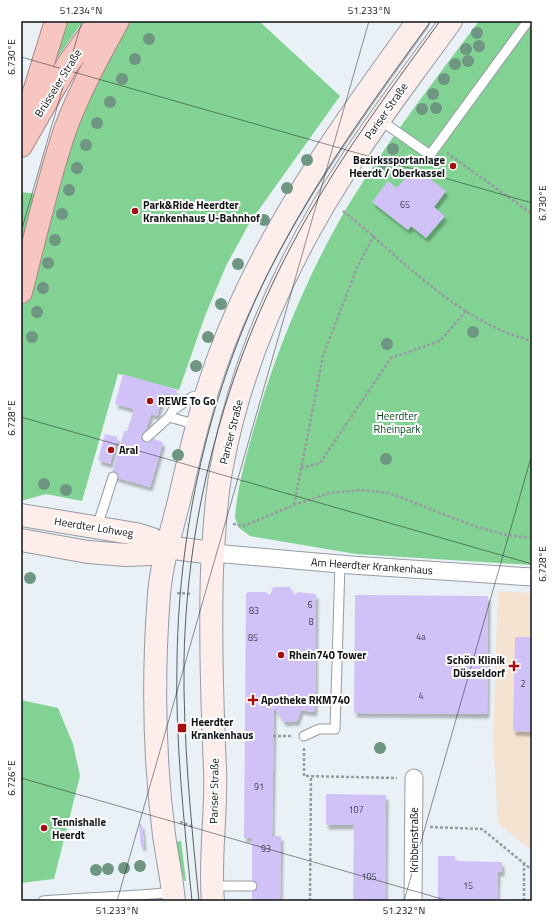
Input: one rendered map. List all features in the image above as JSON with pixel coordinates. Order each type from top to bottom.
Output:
[{"type":"highway","name":"Brüsseler Straße","points":[[21,146],[68,64],[99,21]]},
{"type":"highway","points":[[21,292],[46,196],[66,130],[90,72],[118,21]]},
{"type":"highway","name":"Brüsseler Straße","points":[[21,126],[55,26]]},
{"type":"main road","points":[[174,897],[164,837],[156,687],[159,591],[166,547],[179,500],[195,428],[206,393],[232,325],[277,231],[350,114],[418,21]]},
{"type":"main road","name":"Pariser Straße","points":[[213,894],[211,856],[215,774],[210,638],[213,552],[220,473],[231,426],[245,378],[275,298],[297,252],[328,200],[380,120],[451,21]]},
{"type":"main road","name":"Heerdter Lohweg","points":[[21,515],[136,534],[152,539],[166,547],[213,552]]},
{"type":"main road","name":"Heerdter Lohweg","points":[[21,540],[88,552],[132,555],[150,554],[166,547]]},
{"type":"street","name":"Am Heerdter Krankenhaus","points":[[213,552],[340,564],[532,578]]},
{"type":"street","name":"Kribbenstraße","points":[[413,901],[414,778]]},
{"type":"lane","points":[[380,120],[430,155],[528,21]]},
{"type":"lane","points":[[147,437],[169,417],[173,410],[192,397],[206,393]]},
{"type":"lane","points":[[169,417],[187,422],[195,428]]},
{"type":"lane","points":[[97,527],[113,477]]},
{"type":"lane","points":[[304,736],[318,729],[335,729],[340,564]]},
{"type":"lane","points":[[213,894],[252,886]]},
{"type":"lane","points":[[43,901],[94,896],[174,897]]},
{"type":"path","points":[[436,146],[532,214]]},
{"type":"path","points":[[328,200],[374,236],[424,280],[466,311],[493,328],[532,341]]},
{"type":"path","points":[[294,505],[323,356],[356,270],[374,236]]},
{"type":"path","points":[[302,468],[320,463],[392,358],[440,341],[466,311]]},
{"type":"path","points":[[228,523],[244,526],[294,505],[330,493],[361,490],[390,493],[477,527],[507,535],[532,538]]},
{"type":"path","points":[[159,591],[196,595],[197,587],[212,589]]},
{"type":"path","points":[[273,736],[304,736],[304,776],[414,778]]},
{"type":"path","points":[[310,901],[312,776]]},
{"type":"path","points":[[164,837],[176,836],[175,822],[179,821],[197,828]]},
{"type":"path","points":[[414,827],[482,829],[532,870]]},
{"type":"path","points":[[524,863],[524,901]]},
{"type":"shaded area","name":"Schön Klinik Düsseldorf","points":[[498,591],[532,593],[532,851],[498,823],[493,739]]},
{"type":"green space","points":[[65,21],[83,21],[53,64]]},
{"type":"green space","points":[[128,21],[259,21],[340,96],[250,222],[226,266],[205,316],[179,390],[118,374],[82,501],[46,494],[21,501],[21,192],[55,196],[82,107]]},
{"type":"green space","name":"Heerdter Rheinpark","points":[[479,21],[532,21],[532,565],[356,554],[250,536],[238,527],[235,517],[241,477],[251,437],[267,385],[276,358],[298,304],[336,227],[364,180],[412,111]]},
{"type":"green space","name":"Tennishalle Heerdt","points":[[21,700],[58,708],[73,744],[80,776],[54,879],[21,883]]},
{"type":"green space","points":[[181,841],[186,881],[184,881],[173,842]]},
{"type":"building","points":[[414,167],[446,191],[434,207],[445,216],[426,238],[411,226],[408,230],[372,202],[388,181],[397,188]]},
{"type":"building","points":[[123,374],[177,390],[175,396],[164,393],[157,416],[151,414],[144,436],[163,442],[150,487],[111,476],[124,431],[127,431],[134,409],[115,404]]},
{"type":"building","points":[[105,434],[118,437],[110,464],[98,460]]},
{"type":"building","name":"Rhein740 Tower","points":[[273,587],[290,587],[295,595],[298,592],[316,594],[315,710],[313,712],[301,710],[297,721],[286,722],[283,721],[274,709],[272,836],[281,836],[280,901],[252,901],[252,838],[244,838],[246,594],[248,592],[265,592],[270,595]]},
{"type":"building","points":[[355,595],[488,596],[487,714],[354,713]]},
{"type":"building","points":[[515,637],[532,637],[532,732],[513,731]]},
{"type":"building","points":[[326,794],[386,795],[385,901],[353,901],[354,825],[326,825]]},
{"type":"building","points":[[139,824],[142,824],[144,846],[141,847]]},
{"type":"building","points":[[438,856],[455,856],[455,861],[502,862],[502,872],[498,872],[497,901],[438,901]]},
{"type":"tram line","points":[[192,901],[183,811],[177,720],[179,607],[193,501],[204,449],[218,397],[256,298],[280,250],[332,161],[431,21]]},
{"type":"tram line","points":[[199,901],[190,811],[186,750],[184,660],[187,602],[193,545],[217,433],[234,378],[254,324],[278,272],[305,221],[352,144],[440,21]]},
{"type":"place","name":"Bezirkssportanlage Heerdt / Oberkassel","points":[[453,166]]},
{"type":"place","name":"Park&Ride Heerdter Krankenhaus U-Bahnhof","points":[[135,211]]},
{"type":"place","name":"REWE To Go","points":[[150,401]]},
{"type":"place","name":"Aral","points":[[111,450]]},
{"type":"place","name":"Rhein740 Tower","points":[[281,655]]},
{"type":"place","name":"Schön Klinik Düsseldorf","points":[[514,666]]},
{"type":"place","name":"Apotheke RKM740","points":[[253,700]]},
{"type":"place","name":"Heerdter Krankenhaus","points":[[182,728]]},
{"type":"place","name":"Tennishalle Heerdt","points":[[44,828]]}]
